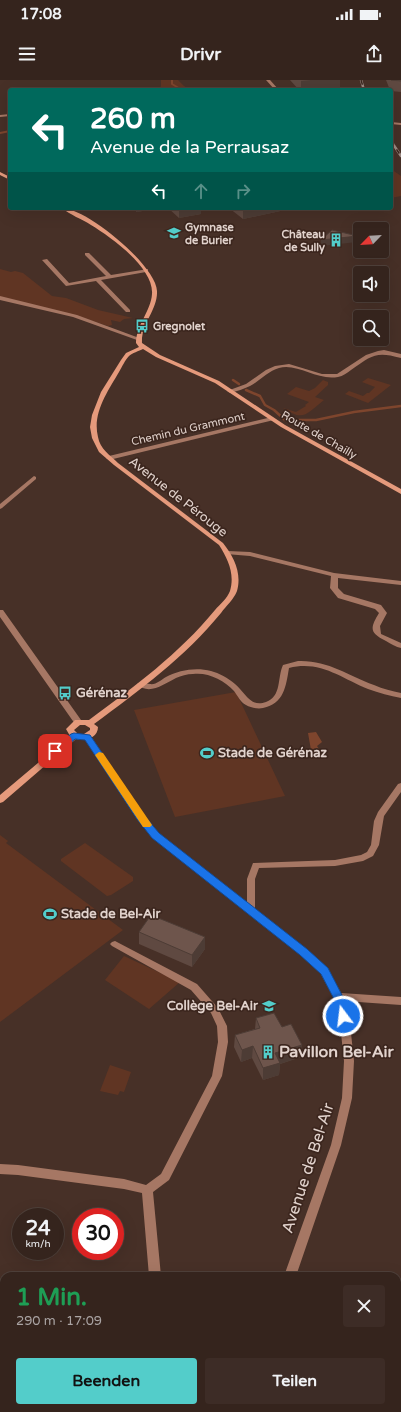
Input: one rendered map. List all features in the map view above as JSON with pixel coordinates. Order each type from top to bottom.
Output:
[{"type":"street","points":[[268,80],[275,88]]},
{"type":"street","points":[[400,124],[401,131]]},
{"type":"street","points":[[68,210],[87,219],[122,244],[146,270],[155,285],[154,300],[138,339]]},
{"type":"street","points":[[87,254],[110,277]]},
{"type":"street","points":[[45,260],[68,285],[146,270]]},
{"type":"street","points":[[97,279],[128,311]]},
{"type":"street","points":[[0,298],[75,316],[138,339],[143,347]]},
{"type":"street","name":"Route de Chailly","points":[[143,347],[207,377],[272,419],[382,483],[401,492]]},
{"type":"street","name":"Avenue de Pérouge","points":[[90,723],[179,653],[206,627],[232,593],[235,579],[234,567],[228,553],[209,534],[109,458],[100,449],[95,440],[92,431],[92,422],[96,409],[123,360],[128,354],[143,347]]},
{"type":"street","points":[[230,391],[248,384],[276,367],[291,366],[324,376],[334,377],[342,374],[374,352],[385,351],[401,356]]},
{"type":"street","name":"Chemin du Grammont","points":[[109,458],[272,419]]},
{"type":"street","points":[[0,507],[34,478]]},
{"type":"street","points":[[228,553],[250,554],[334,575],[401,583]]},
{"type":"street","points":[[334,575],[334,588],[337,593],[341,596],[378,607],[383,613],[376,627],[378,635],[401,646]]},
{"type":"street","points":[[0,612],[78,722]]},
{"type":"street","points":[[141,684],[149,687],[154,686],[180,674],[198,671],[215,674],[234,688],[247,703],[264,705],[272,703],[279,696],[286,667],[295,664],[312,664],[331,668],[372,688],[401,696]]},
{"type":"street","points":[[78,722],[90,723],[95,729],[93,734],[80,738],[72,734],[70,729],[78,722]]},
{"type":"street","points":[[0,800],[74,736]]},
{"type":"street","name":"Avenue de Bel-Air","points":[[87,737],[140,816],[155,835],[303,952],[324,971],[338,997],[344,1024],[349,1060],[345,1111],[336,1145],[291,1272]]},
{"type":"street","points":[[251,911],[251,880],[256,865],[320,864],[361,859],[370,854],[377,838],[380,816],[401,786]]},
{"type":"street","points":[[115,944],[194,987],[215,1011],[222,1026],[223,1042],[218,1076],[165,1177],[147,1190]]},
{"type":"street","points":[[338,997],[401,1001]]},
{"type":"street","points":[[0,1169],[124,1184],[147,1190]]},
{"type":"street","points":[[147,1190],[155,1272]]},
{"type":"shaded area","points":[[161,80],[178,80],[188,88],[160,88]]},
{"type":"shaded area","points":[[393,170],[401,176],[401,196],[393,198]]},
{"type":"shaded area","points":[[0,269],[23,273],[52,296],[66,298],[98,310],[133,318],[124,319],[120,322],[111,320],[112,325],[108,326],[77,316],[0,298]]},
{"type":"shaded area","points":[[368,378],[391,385],[368,403],[345,394],[349,391],[363,396],[369,393],[375,387],[362,382]]},
{"type":"shaded area","points":[[323,380],[328,382],[328,385],[315,397],[324,400],[309,412],[296,415],[283,408],[296,412],[306,406],[305,405],[309,402],[287,394],[296,387],[309,391],[315,388]]},
{"type":"shaded area","name":"Stade de Gérénaz","points":[[236,692],[285,796],[175,817],[134,710]]},
{"type":"shaded area","points":[[316,732],[322,742],[317,746],[319,749],[315,752],[311,750],[308,733]]},
{"type":"shaded area","name":"Stade de Bel-Air","points":[[0,835],[8,841],[6,843],[123,930],[0,1022]]},
{"type":"shaded area","points":[[85,843],[133,877],[133,881],[107,896],[61,861],[61,859]]},
{"type":"shaded area","points":[[124,956],[180,982],[149,1009],[105,980]]},
{"type":"shaded area","points":[[110,1065],[131,1072],[124,1092],[120,1091],[118,1095],[100,1091]]},
{"type":"building","points":[[332,230],[353,235],[353,237],[321,240]]},
{"type":"building","points":[[151,915],[205,937],[192,955],[139,932]]},
{"type":"building","points":[[274,1013],[282,1027],[291,1024],[302,1045],[275,1053],[280,1063],[263,1068],[253,1046],[242,1050],[235,1035],[260,1028],[256,1018]]},
{"type":"waterway","points":[[172,80],[172,84],[179,88]]},
{"type":"waterway","points":[[0,133],[8,131]]},
{"type":"waterway","points":[[233,380],[239,384]]},
{"type":"waterway","points":[[246,390],[260,396],[265,405],[274,410],[285,420],[316,420],[354,412],[401,406]]},
{"type":"railway","points":[[361,80],[363,88]]},
{"type":"railway","points":[[393,144],[401,156]]},
{"type":"slow traffic","points":[[99,755],[147,825]]},
{"type":"place","name":"Gymnase de Burier","points":[[174,233]]},
{"type":"place","name":"Château de Sully","points":[[336,240]]},
{"type":"place","name":"Gregnolet","points":[[142,326]]},
{"type":"place","name":"Gérénaz","points":[[65,693]]},
{"type":"place","name":"Stade de Gérénaz","points":[[207,753]]},
{"type":"place","name":"Stade de Bel-Air","points":[[50,914]]},
{"type":"place","name":"Collège Bel-Air","points":[[269,1006]]},
{"type":"place","name":"Pavillon Bel-Air","points":[[268,1052]]},
{"type":"route","points":[[55,751],[74,736],[80,738],[87,737],[140,816],[164,844],[207,875],[303,952],[324,971],[338,997],[343,1016]]}]
